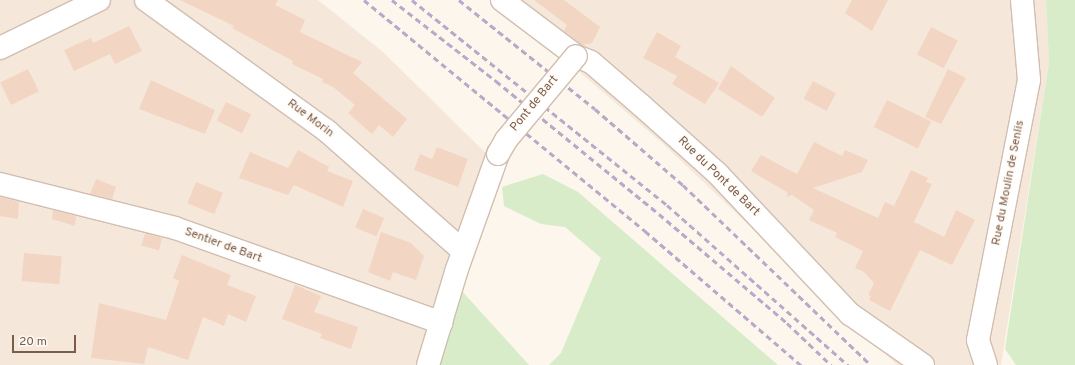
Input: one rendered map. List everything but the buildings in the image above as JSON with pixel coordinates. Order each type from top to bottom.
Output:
[{"type":"street","points":[[0,48],[98,0]]},
{"type":"street","name":"Rue Morin","points":[[146,0],[327,131],[463,251]]},
{"type":"street","name":"Rue du Pont de Bart","points":[[502,0],[576,56],[591,62],[718,173],[850,314],[923,365]]},
{"type":"street","name":"Rue du Moulin de Senlis","points":[[986,365],[978,340],[1029,80],[1022,0]]},
{"type":"street","name":"Pont de Bart","points":[[463,251],[498,154],[506,140],[576,56]]},
{"type":"street","name":"Sentier de Bart","points":[[0,184],[175,228],[442,322]]},
{"type":"street","points":[[428,365],[463,251]]},
{"type":"shaded area","points":[[0,0],[318,0],[383,52],[501,168],[436,365],[0,365]]},
{"type":"shaded area","points":[[489,0],[1046,0],[1049,62],[1001,365],[897,365],[661,142],[562,57]]},
{"type":"green space","points":[[1046,0],[1075,0],[1075,365],[1016,365],[1005,349],[1049,62]]},
{"type":"green space","points":[[543,174],[578,192],[778,365],[549,365],[561,353],[601,258],[565,227],[541,224],[504,206],[502,187]]},
{"type":"green space","points":[[460,289],[529,365],[436,365]]},
{"type":"railway","points":[[364,0],[645,231],[801,365]]},
{"type":"railway","points":[[392,0],[496,81],[659,214],[787,323],[831,365]]},
{"type":"railway","points":[[412,0],[667,205],[848,365]]},
{"type":"railway","points":[[459,0],[595,109],[683,185],[871,365]]}]
